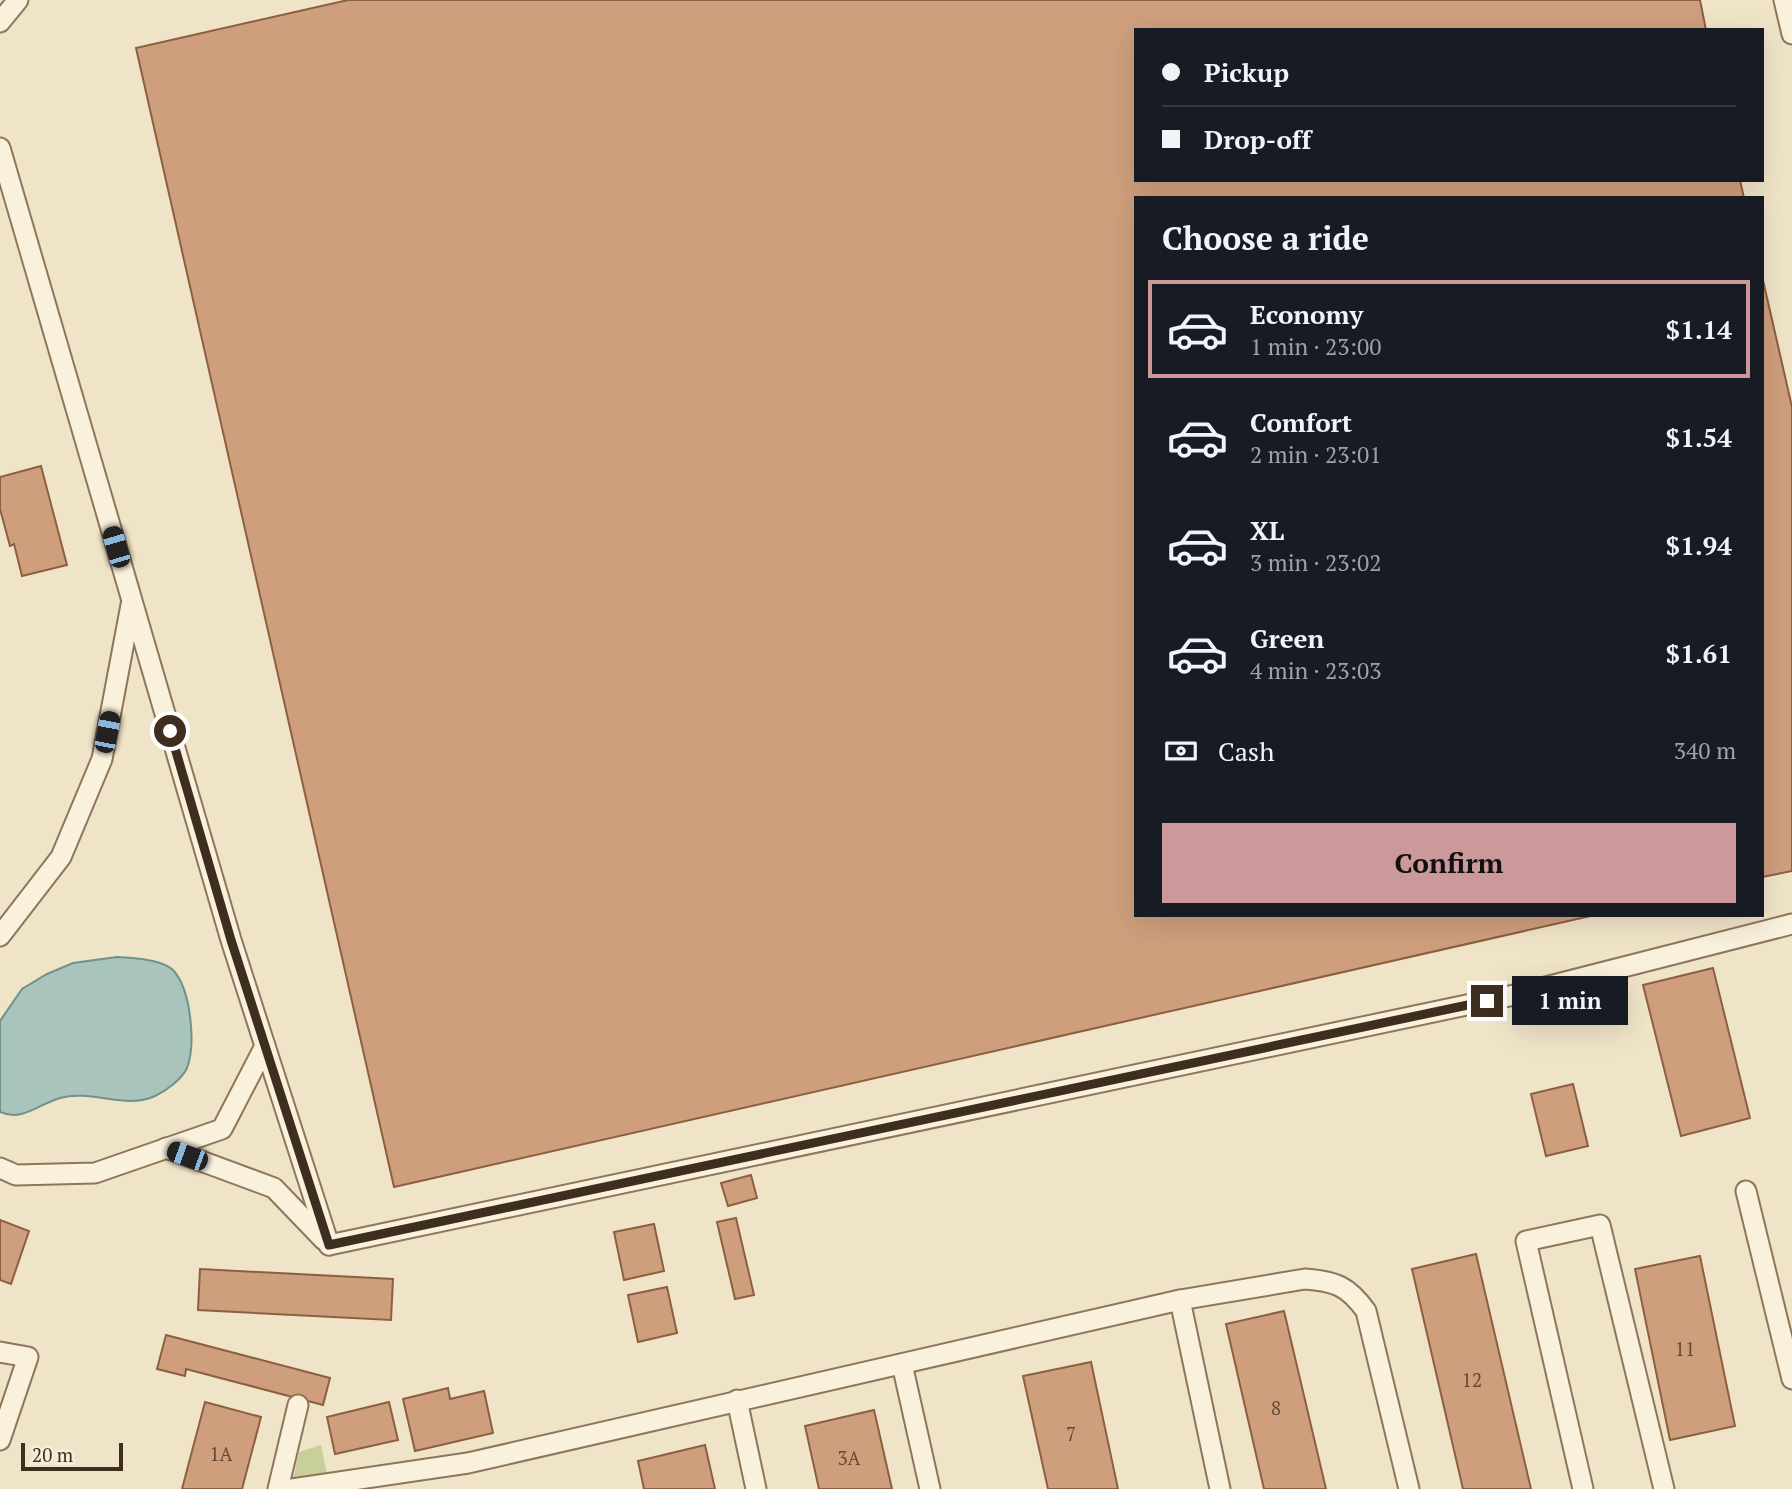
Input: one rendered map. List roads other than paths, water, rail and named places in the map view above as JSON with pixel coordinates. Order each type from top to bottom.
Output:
[{"type":"lane","points":[[0,22],[18,0]]},
{"type":"lane","points":[[1784,0],[1792,34]]},
{"type":"lane","points":[[0,148],[231,940],[329,1245]]},
{"type":"lane","points":[[0,936],[61,857],[102,759],[132,601]]},
{"type":"lane","points":[[329,1245],[1514,995],[1792,925]]},
{"type":"lane","points":[[0,1168],[16,1175],[95,1172],[222,1129],[265,1046]]},
{"type":"lane","points":[[166,1148],[274,1188],[329,1245]]},
{"type":"lane","points":[[1746,1191],[1792,1379]]},
{"type":"lane","points":[[1583,1489],[1526,1241],[1600,1225],[1664,1489]]},
{"type":"lane","points":[[292,1489],[468,1463],[1180,1300],[1305,1279],[1324,1280],[1341,1286],[1354,1294],[1366,1311],[1409,1489]]},
{"type":"lane","points":[[1180,1300],[1220,1489]]},
{"type":"lane","points":[[0,1352],[28,1357],[0,1440]]},
{"type":"lane","points":[[902,1364],[930,1489]]},
{"type":"lane","points":[[737,1400],[757,1489]]},
{"type":"lane","points":[[278,1489],[298,1405]]},
{"type":"water","points":[[117,957],[162,963],[173,970],[179,979],[188,1003],[191,1031],[190,1058],[185,1072],[164,1091],[144,1100],[72,1096],[60,1098],[23,1114],[8,1115],[0,1112],[0,1021],[22,989],[73,963]]}]
